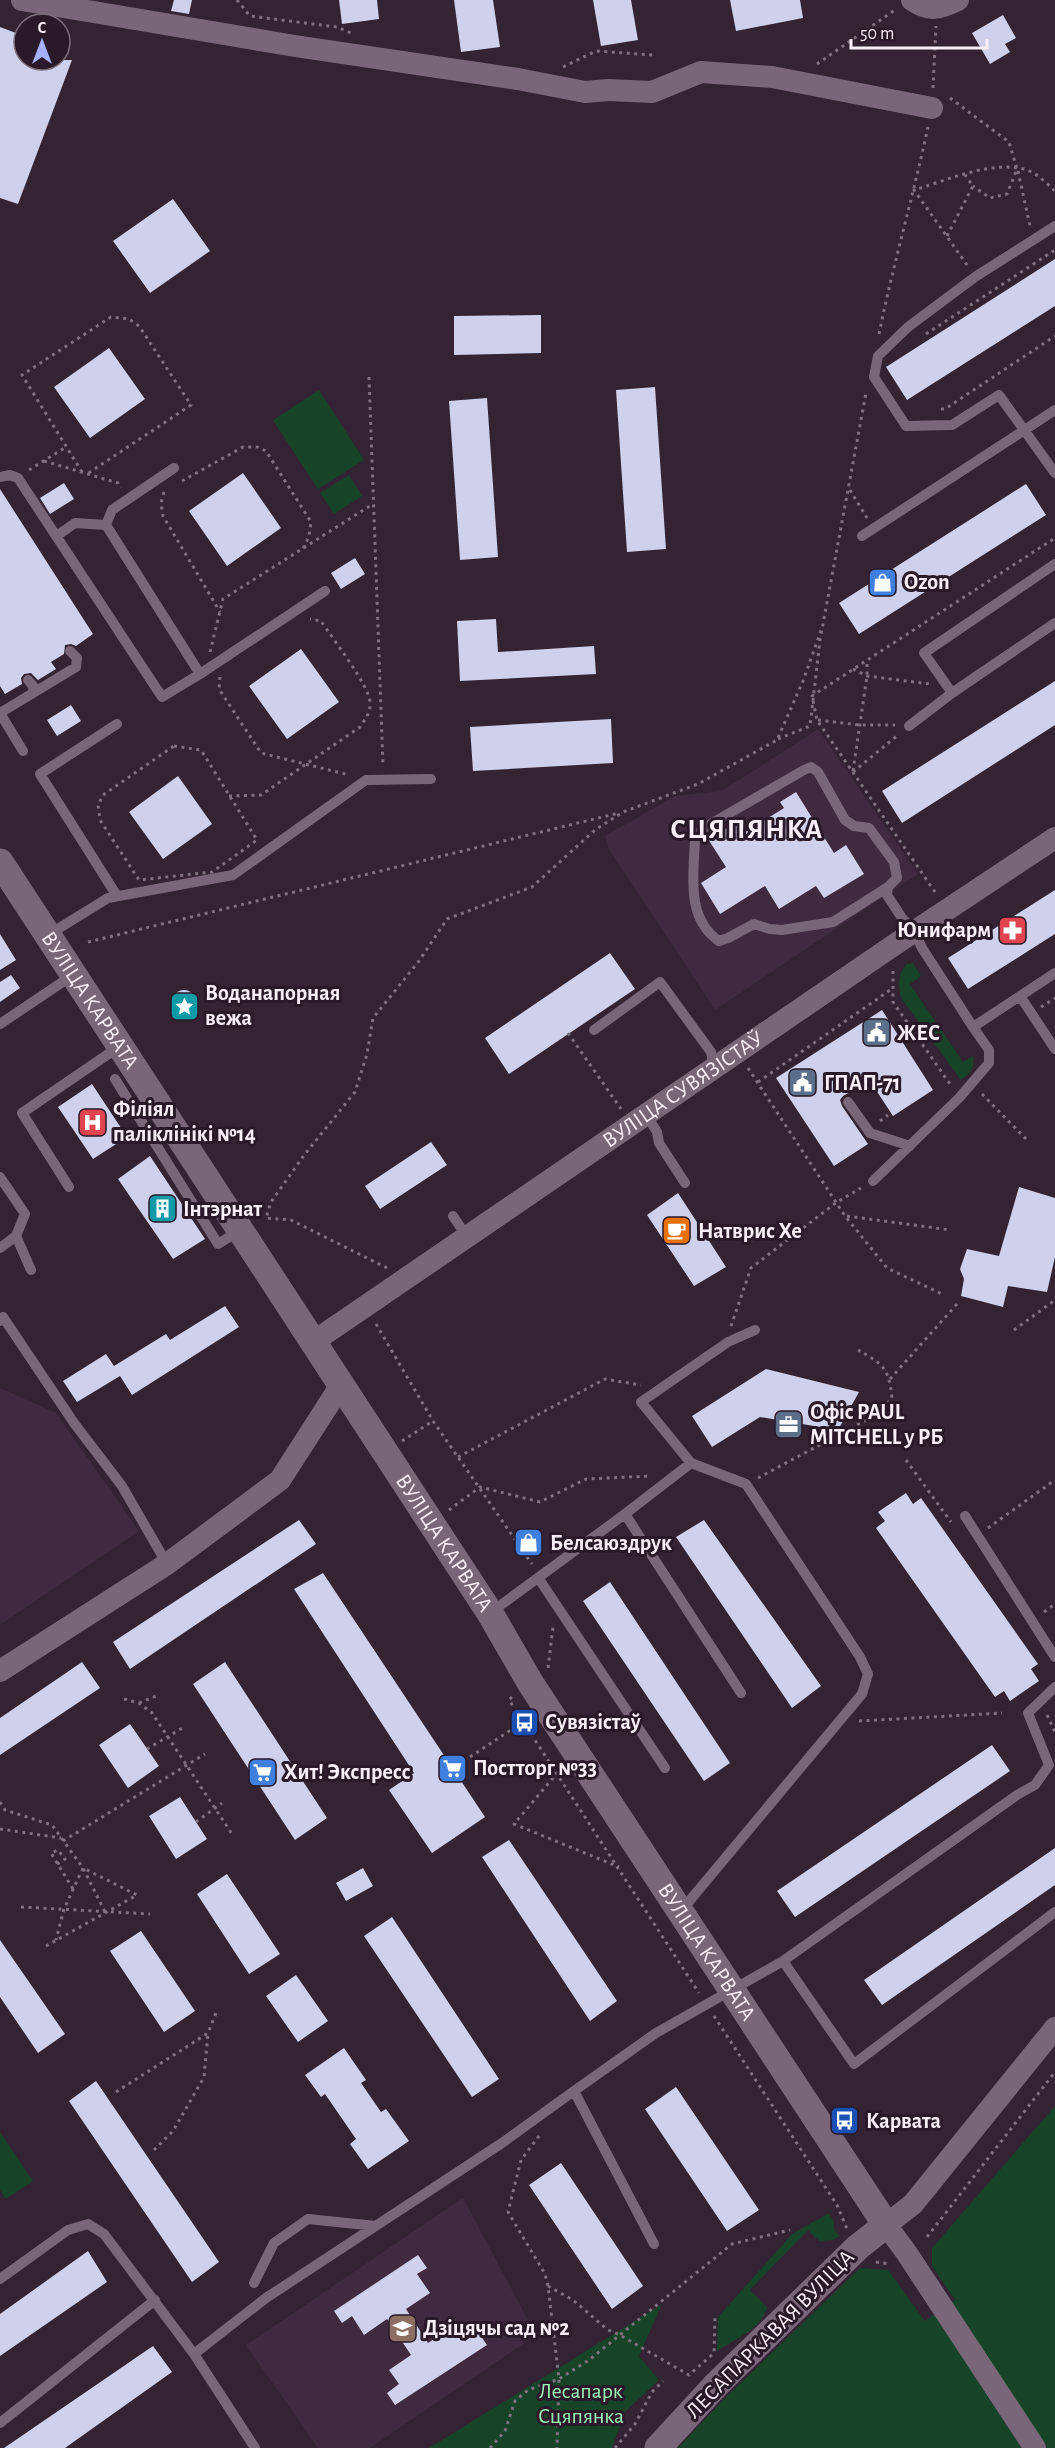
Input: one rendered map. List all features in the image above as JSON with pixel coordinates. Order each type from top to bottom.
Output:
[{"type":"street","points":[[22,0],[295,46],[518,79],[585,92],[608,90],[652,92],[701,72],[772,77],[933,100]]},
{"type":"street","points":[[905,3],[936,10],[958,0]]},
{"type":"street","name":"ВУЛІЦА СУВЯЗІСТАЎ","points":[[313,1342],[914,931],[1055,838]]},
{"type":"street","name":"ВУЛІЦА КАРВАТА","points":[[0,862],[490,1613],[531,1684],[1035,2448]]},
{"type":"street","points":[[0,1671],[167,1564],[280,1480],[341,1385]]},
{"type":"street","points":[[886,2225],[913,2204],[1055,2028]]},
{"type":"street","name":"ЛЕСАПАРКАВАЯ ВУЛІЦА","points":[[658,2448],[716,2385],[858,2247],[886,2225]]},
{"type":"lane","points":[[1055,226],[975,277],[908,327],[878,356],[874,377],[906,426],[952,425],[999,395],[1026,429],[1055,473]]},
{"type":"lane","points":[[862,536],[1055,410]]},
{"type":"lane","points":[[106,525],[112,510],[174,468]]},
{"type":"lane","points":[[0,477],[17,478],[58,535],[162,697],[200,674],[216,670],[326,591]]},
{"type":"lane","points":[[58,535],[75,524],[106,525]]},
{"type":"lane","points":[[106,525],[200,674]]},
{"type":"lane","points":[[950,690],[924,653],[1055,564]]},
{"type":"lane","points":[[909,726],[950,690],[1055,622]]},
{"type":"lane","points":[[23,751],[0,713],[76,667],[77,658],[70,651]]},
{"type":"lane","points":[[28,680],[34,687],[32,694]]},
{"type":"lane","points":[[117,724],[40,774],[117,897]]},
{"type":"lane","points":[[873,1181],[972,1084],[989,1063],[989,1050],[922,948],[914,931],[902,918],[887,895],[888,887],[897,878],[894,862],[869,828],[854,826],[845,820],[818,772],[812,768],[804,770],[702,829],[695,838],[693,903],[710,935],[719,940],[729,938],[754,924],[782,930],[833,922],[888,887]]},
{"type":"lane","points":[[48,936],[108,898],[233,875],[366,780],[431,779]]},
{"type":"lane","points":[[973,1027],[1055,973]]},
{"type":"lane","points":[[0,1024],[73,975]]},
{"type":"lane","points":[[594,1030],[660,982],[711,1052],[714,1068]]},
{"type":"lane","points":[[1020,996],[1055,1048]]},
{"type":"lane","points":[[69,1187],[22,1113],[120,1046]]},
{"type":"lane","points":[[115,1079],[218,1244],[240,1230]]},
{"type":"lane","points":[[848,1102],[870,1133],[910,1146]]},
{"type":"lane","points":[[646,1114],[657,1132],[659,1143],[685,1183]]},
{"type":"lane","points":[[0,1177],[25,1214],[16,1236],[0,1248]]},
{"type":"lane","points":[[453,1216],[467,1237]]},
{"type":"lane","points":[[16,1236],[31,1270]]},
{"type":"lane","points":[[0,1320],[3,1317],[74,1423],[122,1486],[167,1564]]},
{"type":"lane","points":[[681,1911],[862,1695],[868,1674],[860,1657],[746,1484],[691,1463],[641,1402],[729,1342],[755,1330]]},
{"type":"lane","points":[[490,1613],[539,1579],[691,1463]]},
{"type":"lane","points":[[625,1514],[741,1693]]},
{"type":"lane","points":[[965,1516],[1055,1657]]},
{"type":"lane","points":[[539,1579],[665,1768]]},
{"type":"lane","points":[[194,2354],[266,2298],[502,2142],[656,2033],[733,1992],[783,1961],[1017,1795],[1035,1785],[1049,1765],[1028,1713],[1055,1687]]},
{"type":"lane","points":[[783,1961],[854,2064],[1055,1912]]},
{"type":"lane","points":[[574,2091],[654,2244]]},
{"type":"lane","points":[[255,2283],[274,2243],[308,2219],[376,2226]]},
{"type":"lane","points":[[0,2278],[68,2230],[88,2224],[104,2234],[194,2354],[255,2448]]},
{"type":"lane","points":[[0,2423],[155,2300]]},
{"type":"path","points":[[793,81],[905,3]]},
{"type":"path","points":[[936,10],[933,100],[945,94],[1009,142],[1038,261]]},
{"type":"path","points":[[975,277],[914,190],[993,167],[1025,170],[1038,176],[1055,191]]},
{"type":"path","points":[[965,175],[974,186],[990,198],[1007,194],[1017,169]]},
{"type":"path","points":[[947,236],[974,186]]},
{"type":"path","points":[[918,339],[1055,250]]},
{"type":"path","points":[[82,472],[22,375],[111,317],[129,319],[140,326],[191,405],[87,474]]},
{"type":"path","points":[[936,409],[945,409],[1055,336]]},
{"type":"path","points":[[369,377],[384,780]]},
{"type":"path","points":[[17,478],[66,447]]},
{"type":"path","points":[[175,485],[243,447],[257,447],[266,451],[311,522],[309,536],[303,549]]},
{"type":"path","points":[[44,461],[118,483],[128,499]]},
{"type":"path","points":[[849,489],[873,528]]},
{"type":"path","points":[[165,490],[161,503],[163,516],[220,612]]},
{"type":"path","points":[[366,780],[261,753],[219,690],[209,648],[223,599],[374,504]]},
{"type":"path","points":[[812,696],[1055,538]]},
{"type":"path","points":[[229,796],[261,795],[360,728],[370,713],[370,700],[363,684],[321,621],[306,619]]},
{"type":"path","points":[[88,942],[623,812],[698,784],[777,740],[810,726],[812,696],[823,625],[803,681],[777,740]]},
{"type":"path","points":[[853,772],[867,676],[867,660]]},
{"type":"path","points":[[853,669],[867,676],[950,690]]},
{"type":"path","points":[[812,696],[817,720],[936,893]]},
{"type":"path","points":[[817,720],[860,725],[909,726]]},
{"type":"path","points":[[853,772],[909,726]]},
{"type":"path","points":[[174,746],[201,750],[229,796],[257,840],[212,872],[139,880],[100,820],[98,804],[103,795],[174,746]]},
{"type":"path","points":[[387,1268],[291,1220],[266,1218],[271,1202],[305,1154],[355,1092],[367,1054],[374,1018],[419,962],[447,919],[532,887],[595,830],[623,812]]},
{"type":"path","points":[[892,965],[893,1002],[954,1090]]},
{"type":"path","points":[[758,1082],[893,988]]},
{"type":"path","points":[[568,1033],[622,1111]]},
{"type":"path","points":[[745,1064],[845,1216],[887,1268],[942,1293]]},
{"type":"path","points":[[972,1084],[1029,1142]]},
{"type":"path","points":[[886,1124],[880,1121],[888,1115]]},
{"type":"path","points":[[729,1342],[730,1328],[751,1268],[837,1202],[873,1181]]},
{"type":"path","points":[[845,1216],[950,1230]]},
{"type":"path","points":[[1014,1330],[1055,1300]]},
{"type":"path","points":[[890,1379],[957,1304]]},
{"type":"path","points":[[367,1328],[375,1323],[433,1421],[528,1556],[539,1579]]},
{"type":"path","points":[[746,1484],[879,1413],[892,1398],[890,1379],[879,1362],[858,1350]]},
{"type":"path","points":[[458,1457],[605,1379],[662,1388]]},
{"type":"path","points":[[398,1444],[433,1421]]},
{"type":"path","points":[[443,1515],[480,1488],[540,1502],[586,1479],[675,1475]]},
{"type":"path","points":[[1008,1514],[1055,1480]]},
{"type":"path","points":[[547,1675],[556,1605]]},
{"type":"path","points":[[516,1695],[509,1700],[558,1772],[837,2205],[850,2238]]},
{"type":"path","points":[[139,1703],[156,1696]]},
{"type":"path","points":[[124,1699],[139,1703],[152,1713],[232,1834]]},
{"type":"path","points":[[470,1757],[548,1708]]},
{"type":"path","points":[[839,1722],[1002,1713]]},
{"type":"path","points":[[147,1749],[184,1727]]},
{"type":"path","points":[[0,1829],[62,1840],[205,1754]]},
{"type":"path","points":[[558,1772],[514,1824],[619,1868]]},
{"type":"path","points":[[0,1802],[5,1810],[52,1825],[83,1868],[105,1912]]},
{"type":"path","points":[[195,1822],[222,1803]]},
{"type":"path","points":[[57,1864],[65,1859],[58,1850],[51,1853],[57,1864],[73,1889]]},
{"type":"path","points":[[56,1940],[64,1909],[83,1868]]},
{"type":"path","points":[[46,1946],[137,1894],[83,1868]]},
{"type":"path","points":[[21,1907],[150,1914]]},
{"type":"path","points":[[154,2150],[173,2131],[204,2077],[208,2033],[216,2013]]},
{"type":"path","points":[[116,2091],[208,2033]]},
{"type":"path","points":[[927,2237],[1055,2072]]},
{"type":"path","points":[[549,2108],[540,2134],[521,2160],[508,2212],[545,2274],[548,2286],[559,2379],[557,2448]]},
{"type":"path","points":[[490,2448],[505,2431],[515,2401],[528,2390],[559,2379],[589,2360],[618,2334],[732,2244],[790,2230]]},
{"type":"path","points":[[871,2262],[890,2263]]},
{"type":"path","points":[[548,2286],[573,2300],[608,2330],[689,2375],[714,2353],[715,2317]]},
{"type":"path","points":[[615,2448],[635,2424],[652,2392],[663,2381]]},
{"type":"shaded area","points":[[818,729],[918,874],[715,1010],[609,849],[605,836],[675,796],[722,791]]},
{"type":"shaded area","points":[[0,1388],[56,1413],[139,1531],[0,1625]]},
{"type":"shaded area","name":"Дзіцячы сад №2","points":[[463,2198],[536,2335],[370,2448],[318,2448],[246,2345]]},
{"type":"green space","points":[[319,390],[364,460],[318,489],[273,420]]},
{"type":"green space","points":[[349,475],[362,496],[334,514],[320,493]]},
{"type":"green space","points":[[913,963],[921,976],[910,984],[963,1062],[973,1056],[971,1070],[961,1080],[901,998],[899,984],[901,972],[906,964]]},
{"type":"green space","points":[[1055,2106],[1055,2448],[678,2448],[726,2397],[860,2268],[888,2270],[925,2321],[955,2300],[932,2266],[932,2248]]},
{"type":"green space","points":[[0,2132],[33,2181],[6,2199],[0,2190]]},
{"type":"green space","points":[[829,2213],[834,2222],[834,2230],[840,2236],[833,2240],[819,2241],[808,2230],[750,2290],[767,2307],[760,2321],[747,2333],[717,2351],[718,2317],[792,2234]]},
{"type":"green space","name":"Лесапарк Сцяпянка","points":[[662,2304],[639,2356],[659,2380],[625,2412],[612,2448],[429,2448]]},
{"type":"building","points":[[174,0],[192,0],[189,14],[171,11]]},
{"type":"building","points":[[339,0],[377,0],[379,19],[342,24]]},
{"type":"building","points":[[454,0],[493,0],[500,47],[461,52]]},
{"type":"building","points":[[593,0],[631,0],[638,40],[601,46]]},
{"type":"building","points":[[730,0],[800,0],[803,18],[736,31]]},
{"type":"building","points":[[1003,15],[1016,38],[1005,44],[1010,52],[990,64],[972,33]]},
{"type":"building","points":[[0,27],[12,32],[12,72],[68,72],[18,204],[0,198]]},
{"type":"building","points":[[173,199],[210,251],[150,293],[113,241]]},
{"type":"building","points":[[1055,259],[1055,306],[907,400],[886,367]]},
{"type":"building","points":[[541,315],[541,353],[454,355],[454,316]]},
{"type":"building","points":[[109,348],[145,399],[90,438],[54,387]]},
{"type":"building","points":[[655,387],[666,549],[627,552],[616,390]]},
{"type":"building","points":[[487,398],[498,557],[460,560],[449,401]]},
{"type":"building","points":[[243,473],[281,528],[227,566],[189,511]]},
{"type":"building","points":[[64,483],[74,499],[50,514],[40,498]]},
{"type":"building","points":[[1026,484],[1046,515],[859,634],[839,603]]},
{"type":"building","points":[[0,489],[93,634],[76,646],[65,645],[64,654],[51,662],[56,669],[38,680],[31,673],[24,674],[21,678],[22,684],[5,694],[0,686]]},
{"type":"building","points":[[355,558],[365,574],[341,589],[331,573]]},
{"type":"building","points":[[496,619],[498,652],[594,646],[596,674],[460,681],[457,621]]},
{"type":"building","points":[[301,649],[339,702],[287,739],[249,686]]},
{"type":"building","points":[[1055,681],[1055,725],[902,823],[882,791]]},
{"type":"building","points":[[71,705],[81,721],[57,736],[47,720]]},
{"type":"building","points":[[611,719],[613,763],[473,771],[470,727]]},
{"type":"building","points":[[178,776],[212,824],[163,859],[129,812]]},
{"type":"building","points":[[796,792],[834,853],[846,845],[864,874],[824,898],[816,886],[779,909],[765,886],[720,914],[701,883],[726,867],[708,839],[737,822],[744,833],[784,808],[780,802]]},
{"type":"building","points":[[1055,890],[1055,934],[968,989],[948,958]]},
{"type":"building","points":[[0,934],[16,960],[0,970]]},
{"type":"building","points":[[610,953],[635,989],[509,1074],[485,1038]]},
{"type":"building","points":[[11,975],[20,988],[0,1002],[0,982]]},
{"type":"building","points":[[184,990],[193,993],[196,1002],[193,1011],[184,1014],[175,1011],[172,1002],[175,993]]},
{"type":"building","points":[[882,1010],[933,1090],[893,1116],[870,1081],[843,1096],[840,1100],[842,1106],[868,1144],[834,1166],[776,1078]]},
{"type":"building","name":"Філіял паліклінікі №14","points":[[92,1084],[127,1137],[93,1159],[58,1107]]},
{"type":"building","points":[[431,1142],[447,1165],[380,1209],[365,1186]]},
{"type":"building","name":"Інтэрнат","points":[[150,1156],[205,1239],[173,1259],[118,1179]]},
{"type":"building","points":[[1019,1187],[1055,1198],[1055,1257],[1047,1292],[1008,1286],[1003,1307],[961,1296],[964,1279],[960,1269],[967,1249],[999,1256]]},
{"type":"building","points":[[678,1193],[726,1267],[694,1286],[647,1215]]},
{"type":"building","points":[[225,1306],[239,1327],[132,1395],[120,1376],[77,1402],[63,1381],[106,1354],[114,1366],[166,1334],[170,1340]]},
{"type":"building","points":[[766,1369],[859,1392],[838,1430],[760,1417],[712,1447],[692,1416]]},
{"type":"building","points":[[906,1493],[913,1504],[921,1498],[1038,1664],[1031,1669],[1039,1681],[1010,1701],[1004,1691],[995,1697],[876,1528],[885,1521],[878,1512]]},
{"type":"building","points":[[299,1520],[316,1544],[130,1669],[113,1642]]},
{"type":"building","points":[[704,1520],[821,1686],[792,1708],[676,1537]]},
{"type":"building","points":[[323,1573],[485,1817],[432,1853],[389,1790],[414,1773],[294,1589]]},
{"type":"building","points":[[610,1582],[730,1763],[704,1781],[583,1601]]},
{"type":"building","points":[[82,1662],[100,1688],[0,1755],[0,1718]]},
{"type":"building","points":[[225,1662],[327,1818],[295,1840],[193,1684]]},
{"type":"building","points":[[130,1724],[159,1766],[128,1788],[99,1745]]},
{"type":"building","points":[[992,1745],[1010,1771],[795,1917],[777,1891]]},
{"type":"building","points":[[180,1797],[207,1839],[176,1859],[149,1816]]},
{"type":"building","points":[[509,1840],[617,2001],[590,2021],[482,1857]]},
{"type":"building","points":[[1055,1848],[1055,1885],[882,2005],[864,1980]]},
{"type":"building","points":[[363,1868],[373,1886],[346,1901],[336,1883]]},
{"type":"building","points":[[227,1874],[280,1954],[249,1974],[197,1894]]},
{"type":"building","points":[[392,1917],[499,2079],[472,2097],[364,1936]]},
{"type":"building","points":[[141,1931],[195,2011],[164,2032],[110,1951]]},
{"type":"building","points":[[0,1940],[65,2034],[38,2053],[0,1997]]},
{"type":"building","points":[[296,1975],[328,2021],[298,2042],[266,1996]]},
{"type":"building","points":[[344,2048],[366,2080],[361,2083],[381,2112],[386,2109],[409,2141],[368,2169],[350,2144],[356,2139],[325,2094],[321,2097],[305,2075]]},
{"type":"building","points":[[96,2081],[219,2262],[192,2282],[69,2101]]},
{"type":"building","points":[[676,2087],[759,2210],[727,2231],[645,2109]]},
{"type":"building","points":[[561,2163],[643,2286],[612,2309],[529,2185]]},
{"type":"building","points":[[88,2251],[107,2282],[0,2356],[0,2314]]},
{"type":"building","points":[[418,2255],[427,2268],[417,2274],[430,2293],[406,2309],[428,2343],[455,2325],[465,2341],[478,2332],[487,2345],[395,2405],[387,2393],[399,2384],[389,2370],[411,2355],[387,2319],[364,2335],[352,2316],[342,2323],[334,2311]]},
{"type":"building","points":[[153,2346],[172,2372],[65,2448],[4,2448]]},
{"type":"place","name":"Ozon","points":[[883,582]]},
{"type":"place","name":"Юнифарм","points":[[1012,930]]},
{"type":"place","name":"Воданапорная вежа","points":[[184,1006]]},
{"type":"place","name":"ЖЕС","points":[[876,1033]]},
{"type":"place","name":"ГПАП-71","points":[[803,1083]]},
{"type":"place","name":"Філіял паліклінікі №14","points":[[92,1122]]},
{"type":"place","name":"Інтэрнат","points":[[162,1209]]},
{"type":"place","name":"Натврис Хе","points":[[677,1231]]},
{"type":"place","name":"Офіс PAUL MITCHELL у РБ","points":[[789,1425]]},
{"type":"place","name":"Белсаюздрук","points":[[529,1543]]},
{"type":"place","name":"Сувязістаў","points":[[524,1722]]},
{"type":"place","name":"Постторг №33","points":[[452,1768]]},
{"type":"place","name":"Хит! Экспресс","points":[[263,1772]]},
{"type":"place","name":"Карвата","points":[[845,2121]]},
{"type":"place","name":"Дзіцячы сад №2","points":[[402,2328]]},
{"type":"district","name":"СЦЯПЯНКА","points":[[747,830]]}]
